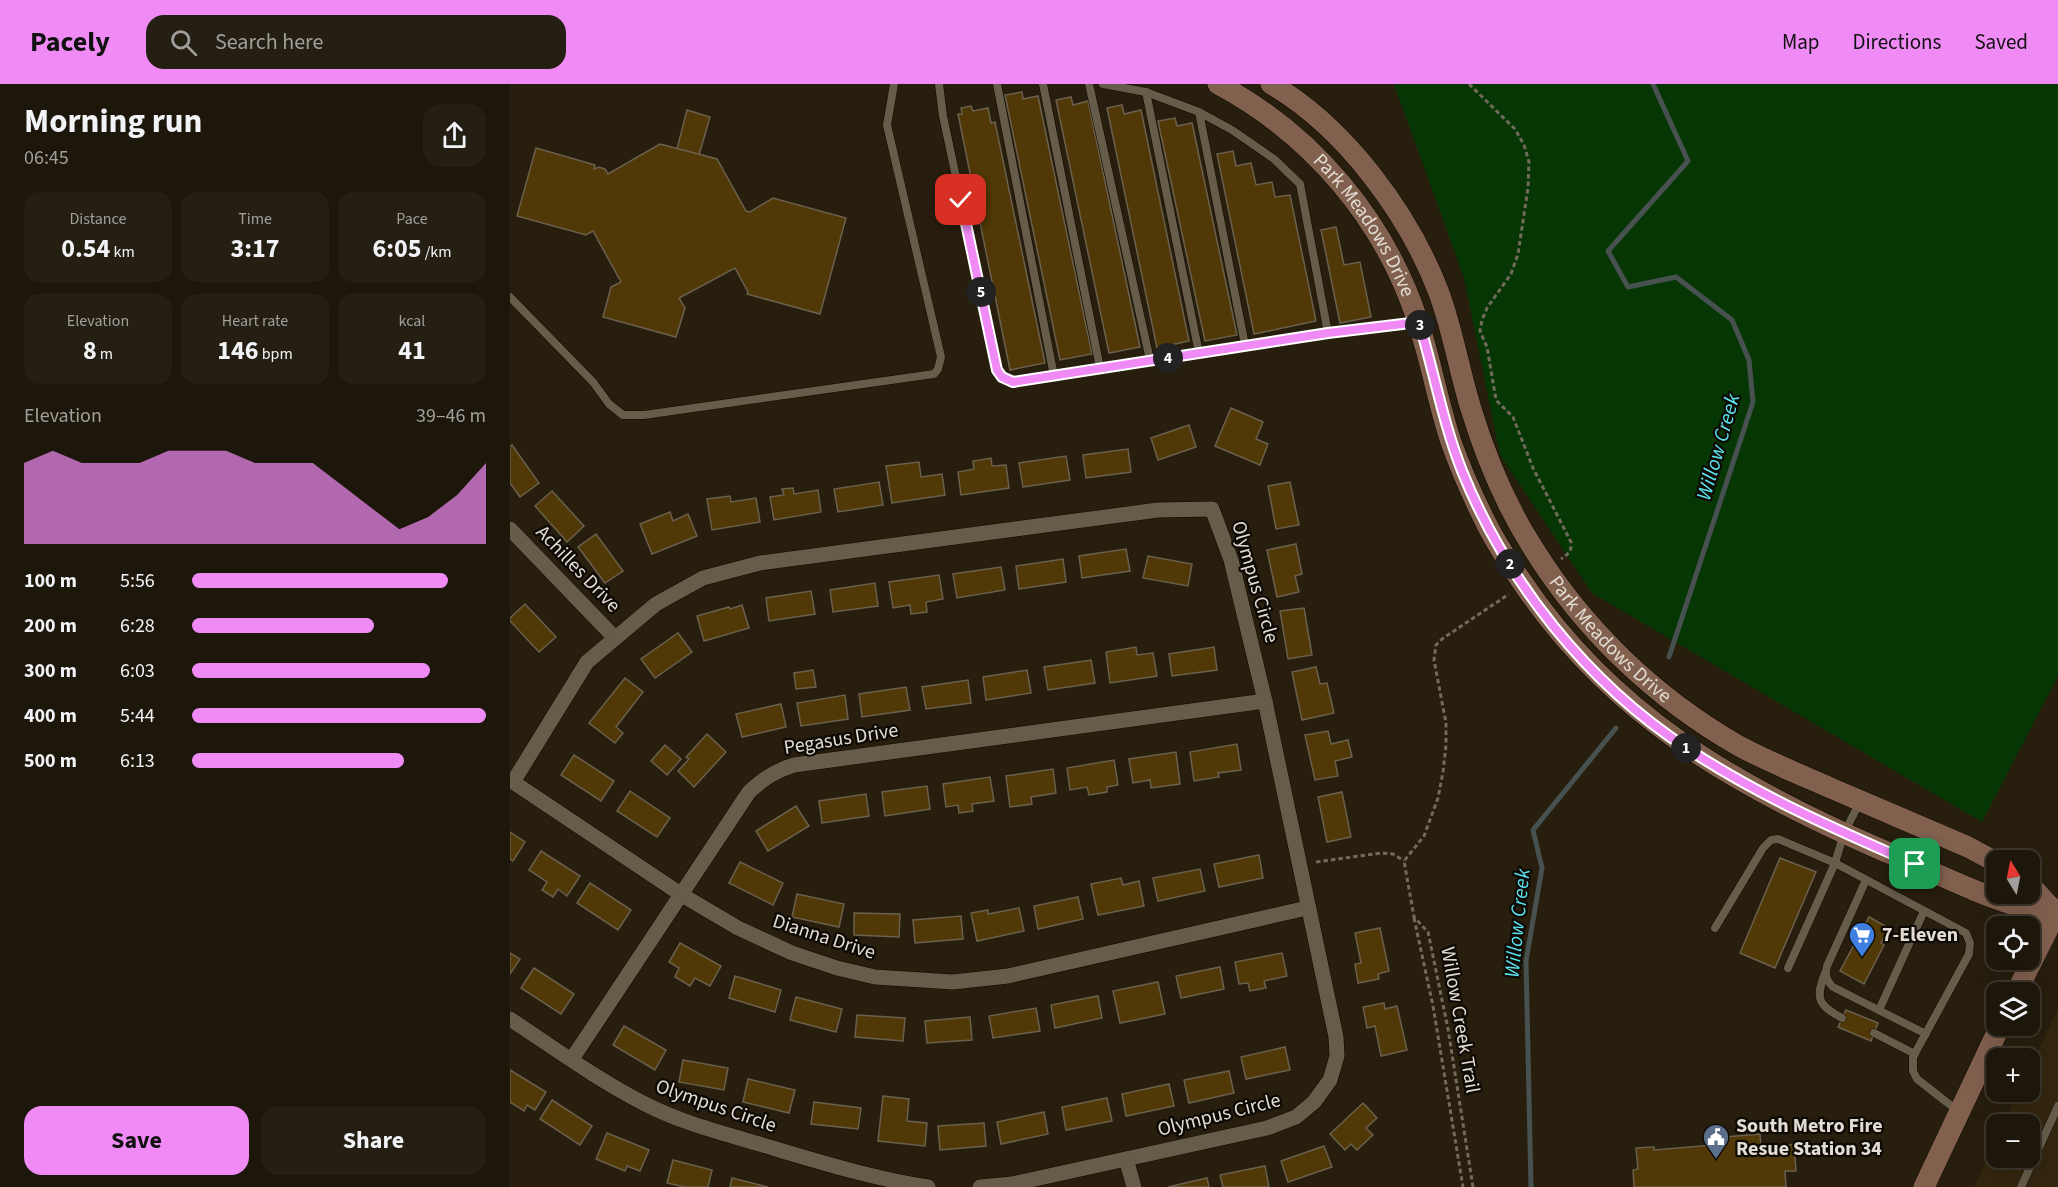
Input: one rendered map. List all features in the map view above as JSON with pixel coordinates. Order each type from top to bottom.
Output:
[{"type":"main road","name":"Park Meadows Drive","points":[[1218,84],[1238,95],[1297,138],[1341,184],[1361,208],[1380,237],[1396,267],[1419,322],[1451,442],[1487,526],[1545,616],[1586,663],[1659,729],[1723,770],[1789,807],[1990,896],[2022,907],[2057,912]]},
{"type":"main road","name":"Park Meadows Drive","points":[[1271,84],[1309,111],[1338,137],[1364,167],[1406,226],[1438,292],[1450,327],[1473,416],[1506,503],[1534,550],[1581,615],[1602,639],[1648,683],[1675,704],[1740,746],[1780,766],[1986,857]]},
{"type":"main road","points":[[2022,982],[2057,912],[2040,895]]},
{"type":"main road","points":[[1924,1187],[1995,1036]]},
{"type":"street","name":"Olympus Circle","points":[[512,781],[587,662],[656,604],[703,578],[760,563],[1158,510],[1212,509],[1230,560],[1264,701],[1336,1037],[1337,1056],[1330,1080],[1314,1102],[1296,1117],[1267,1128],[1012,1184],[980,1187]]},
{"type":"street","name":"Achilles Drive","points":[[510,529],[615,638]]},
{"type":"street","name":"Pegasus Drive","points":[[572,1059],[749,792],[777,770],[794,765],[1264,701]]},
{"type":"street","name":"Dianna Drive","points":[[512,781],[682,895],[738,928],[792,953],[837,968],[875,977],[953,982],[1008,976],[1307,908]]},
{"type":"street","name":"Olympus Circle","points":[[510,1019],[612,1086],[682,1121],[830,1165],[928,1187]]},
{"type":"street","points":[[1126,1159],[1134,1187]]},
{"type":"lane","points":[[510,297],[593,382],[609,404],[622,415],[644,415],[934,374],[941,357],[887,125],[894,84]]},
{"type":"lane","points":[[939,84],[943,116],[997,370],[1002,377],[1013,382],[1245,345],[1419,322]]},
{"type":"lane","points":[[997,84],[1054,376]]},
{"type":"lane","points":[[1042,84],[1100,368]]},
{"type":"lane","points":[[1089,84],[1150,360]]},
{"type":"lane","points":[[1103,84],[1146,92],[1199,112],[1232,130],[1274,159],[1300,184],[1328,333]]},
{"type":"lane","points":[[1146,92],[1200,352]]},
{"type":"lane","points":[[1199,112],[1245,345]]},
{"type":"lane","points":[[1788,968],[1835,863],[1844,833],[1861,801]]},
{"type":"lane","points":[[1715,928],[1763,848],[1771,840],[1778,839],[1835,863],[1966,933],[1970,943],[1969,954],[1913,1058],[1913,1071],[1917,1079],[1959,1112]]},
{"type":"lane","points":[[1842,1018],[1829,1011],[1820,1000],[1820,988],[1866,880]]},
{"type":"lane","points":[[1879,1010],[1924,911]]},
{"type":"lane","points":[[1826,973],[1828,982],[1833,987],[1926,1034]]},
{"type":"lane","points":[[1874,1033],[1915,1054]]},
{"type":"lane","points":[[2021,1187],[2058,1106]]},
{"type":"path","points":[[1469,84],[1515,129],[1524,145],[1529,162],[1528,188],[1518,254],[1510,274],[1482,320],[1480,331],[1487,347],[1496,400],[1514,417],[1533,468],[1571,543],[1572,549],[1568,554]]},
{"type":"path","points":[[1298,864],[1381,853],[1393,854],[1404,861],[1424,836],[1438,798],[1446,746],[1446,723],[1434,660],[1436,645],[1513,592]]},
{"type":"path","name":"Willow Creek Trail","points":[[1404,861],[1414,917],[1428,932],[1450,1041],[1473,1187]]},
{"type":"path","points":[[1414,917],[1433,1006],[1463,1187]]},
{"type":"shaded area","points":[[2058,1008],[2058,1187],[1974,1187],[1986,1160],[1986,1168],[2040,1168],[2040,1114],[2008,1114],[2013,1102],[2040,1102],[2039,1048]]},
{"type":"green space","points":[[1394,84],[2058,84],[2058,676],[1982,822],[1592,593],[1500,455],[1464,278]]},
{"type":"building","points":[[1022,92],[1023,99],[1038,96],[1092,354],[1060,360],[1005,95]]},
{"type":"building","points":[[1071,97],[1073,105],[1088,101],[1140,347],[1109,353],[1056,100]]},
{"type":"building","points":[[1122,105],[1124,114],[1141,110],[1189,341],[1157,348],[1107,108]]},
{"type":"building","points":[[971,106],[973,111],[988,108],[991,123],[995,122],[1045,363],[1010,370],[958,114],[962,114],[961,108]]},
{"type":"building","points":[[687,110],[710,117],[699,155],[677,149]]},
{"type":"building","points":[[1175,118],[1177,126],[1192,123],[1237,335],[1205,341],[1158,121]]},
{"type":"building","points":[[660,144],[717,159],[746,211],[750,212],[773,198],[846,218],[820,314],[747,294],[735,268],[679,298],[685,308],[676,337],[603,317],[611,287],[621,282],[593,231],[586,235],[517,216],[536,148],[595,165],[594,169],[599,167],[605,169],[608,174]]},
{"type":"building","points":[[1233,151],[1236,166],[1251,163],[1256,185],[1272,182],[1275,197],[1290,195],[1316,321],[1254,334],[1217,154]]},
{"type":"building","points":[[1336,227],[1344,265],[1360,262],[1371,317],[1340,323],[1321,230]]},
{"type":"building","points":[[1231,408],[1263,422],[1256,439],[1268,444],[1260,465],[1215,446]]},
{"type":"building","points":[[1189,425],[1196,447],[1158,460],[1151,438]]},
{"type":"building","points":[[512,445],[539,483],[520,497],[510,483],[510,446]]},
{"type":"building","points":[[1128,449],[1131,472],[1086,478],[1083,455]]},
{"type":"building","points":[[1066,456],[1070,480],[1023,487],[1019,463]]},
{"type":"building","points":[[991,458],[992,466],[1006,465],[1009,488],[961,495],[958,472],[974,469],[973,461]]},
{"type":"building","points":[[919,462],[921,477],[942,474],[945,495],[892,503],[886,466]]},
{"type":"building","points":[[879,482],[883,505],[838,512],[834,489]]},
{"type":"building","points":[[1290,482],[1299,525],[1276,529],[1268,486]]},
{"type":"building","points":[[793,488],[794,494],[818,490],[821,512],[774,520],[770,497],[784,495],[782,489]]},
{"type":"building","points":[[552,491],[584,526],[567,542],[535,506]]},
{"type":"building","points":[[730,496],[731,502],[756,498],[760,522],[712,530],[707,499]]},
{"type":"building","points":[[670,512],[673,521],[688,514],[697,536],[652,554],[640,524]]},
{"type":"building","points":[[596,534],[623,571],[605,583],[578,547]]},
{"type":"building","points":[[1296,544],[1302,574],[1295,576],[1299,592],[1277,597],[1267,550]]},
{"type":"building","points":[[1126,549],[1130,571],[1082,578],[1079,556]]},
{"type":"building","points":[[1148,556],[1192,564],[1188,586],[1143,578]]},
{"type":"building","points":[[1063,559],[1066,582],[1019,589],[1016,566]]},
{"type":"building","points":[[1001,567],[1005,590],[957,598],[953,574]]},
{"type":"building","points":[[939,575],[943,599],[926,602],[927,612],[911,614],[910,605],[893,608],[889,582]]},
{"type":"building","points":[[875,583],[878,606],[833,612],[830,590]]},
{"type":"building","points":[[811,591],[815,614],[769,621],[766,598]]},
{"type":"building","points":[[525,604],[556,637],[539,652],[510,621],[510,618]]},
{"type":"building","points":[[742,605],[749,628],[704,641],[697,616]]},
{"type":"building","points":[[1304,608],[1312,655],[1288,659],[1280,611]]},
{"type":"building","points":[[678,633],[692,652],[655,678],[641,659]]},
{"type":"building","points":[[1136,647],[1137,655],[1153,653],[1157,676],[1110,683],[1106,652]]},
{"type":"building","points":[[1214,647],[1217,670],[1172,676],[1169,654]]},
{"type":"building","points":[[1091,660],[1095,683],[1048,690],[1044,667]]},
{"type":"building","points":[[1316,667],[1320,684],[1327,683],[1334,713],[1302,720],[1292,672]]},
{"type":"building","points":[[813,670],[816,687],[796,689],[794,673]]},
{"type":"building","points":[[1027,670],[1031,693],[986,700],[983,677]]},
{"type":"building","points":[[625,678],[643,692],[616,727],[623,733],[615,743],[589,723]]},
{"type":"building","points":[[968,680],[971,703],[926,709],[922,687]]},
{"type":"building","points":[[906,687],[910,710],[862,717],[859,694]]},
{"type":"building","points":[[845,695],[848,719],[801,726],[797,703]]},
{"type":"building","points":[[781,704],[786,727],[742,737],[736,714]]},
{"type":"building","points":[[1328,731],[1331,744],[1348,740],[1352,757],[1335,761],[1338,776],[1315,780],[1305,735]]},
{"type":"building","points":[[707,734],[726,752],[694,787],[678,771],[689,759],[686,757]]},
{"type":"building","points":[[1237,744],[1241,770],[1218,773],[1219,777],[1194,781],[1190,752]]},
{"type":"building","points":[[665,745],[681,759],[667,775],[651,761]]},
{"type":"building","points":[[1176,752],[1180,784],[1151,788],[1150,780],[1133,783],[1129,759]]},
{"type":"building","points":[[574,755],[614,781],[601,801],[561,775]]},
{"type":"building","points":[[1114,760],[1118,785],[1107,787],[1107,792],[1089,795],[1087,787],[1070,790],[1067,768]]},
{"type":"building","points":[[1053,769],[1056,793],[1031,797],[1032,804],[1010,807],[1006,776]]},
{"type":"building","points":[[990,777],[994,801],[972,804],[973,811],[959,813],[958,805],[946,807],[943,784]]},
{"type":"building","points":[[927,786],[930,809],[885,816],[882,792]]},
{"type":"building","points":[[630,791],[670,818],[657,837],[617,811]]},
{"type":"building","points":[[1342,792],[1351,837],[1327,842],[1318,797]]},
{"type":"building","points":[[866,794],[869,816],[822,823],[819,801]]},
{"type":"building","points":[[796,806],[809,826],[768,851],[756,831]]},
{"type":"building","points":[[510,832],[525,842],[513,861],[510,859]]},
{"type":"building","points":[[541,851],[580,876],[567,896],[558,889],[553,897],[542,890],[547,882],[529,870]]},
{"type":"building","points":[[1259,855],[1263,878],[1219,887],[1214,864]]},
{"type":"building","points":[[1780,858],[1816,872],[1775,968],[1740,953]]},
{"type":"building","points":[[740,862],[783,883],[773,905],[729,883]]},
{"type":"building","points":[[1200,869],[1205,891],[1158,901],[1153,878]]},
{"type":"building","points":[[1121,878],[1123,885],[1139,881],[1144,906],[1098,915],[1091,884]]},
{"type":"building","points":[[590,883],[631,910],[618,930],[577,903]]},
{"type":"building","points":[[797,894],[844,904],[839,927],[792,917]]},
{"type":"building","points":[[1078,897],[1083,919],[1038,929],[1034,906]]},
{"type":"building","points":[[1019,908],[1024,931],[977,941],[971,913],[988,910],[988,914]]},
{"type":"building","points":[[854,913],[900,914],[899,937],[854,935]]},
{"type":"building","points":[[961,916],[963,939],[915,943],[913,920]]},
{"type":"building","name":"7-Eleven","points":[[1869,917],[1889,928],[1881,943],[1884,945],[1864,984],[1840,971]]},
{"type":"building","points":[[1380,928],[1389,971],[1378,974],[1379,979],[1358,983],[1355,964],[1361,963],[1355,933]]},
{"type":"building","points":[[680,943],[721,966],[710,986],[695,978],[690,986],[675,977],[679,968],[669,962]]},
{"type":"building","points":[[510,953],[520,959],[510,974]]},
{"type":"building","points":[[1282,953],[1287,976],[1264,981],[1266,988],[1250,991],[1248,983],[1239,984],[1235,962]]},
{"type":"building","points":[[1220,967],[1224,989],[1181,998],[1176,976]]},
{"type":"building","points":[[534,968],[574,994],[561,1014],[521,988]]},
{"type":"building","points":[[735,976],[781,990],[775,1012],[729,998]]},
{"type":"building","points":[[1158,982],[1165,1014],[1120,1023],[1113,991]]},
{"type":"building","points":[[1098,996],[1102,1018],[1055,1028],[1051,1005]]},
{"type":"building","points":[[796,997],[842,1009],[836,1032],[790,1020]]},
{"type":"building","points":[[1384,1003],[1385,1009],[1397,1006],[1407,1050],[1381,1056],[1375,1026],[1367,1028],[1363,1007]]},
{"type":"building","points":[[1036,1008],[1040,1031],[993,1038],[989,1016]]},
{"type":"building","points":[[1846,1010],[1878,1023],[1871,1041],[1838,1027]]},
{"type":"building","points":[[857,1015],[905,1018],[903,1041],[855,1037]]},
{"type":"building","points":[[970,1017],[972,1040],[927,1043],[925,1021]]},
{"type":"building","points":[[624,1026],[666,1050],[655,1070],[613,1045]]},
{"type":"building","points":[[1285,1047],[1290,1070],[1246,1079],[1241,1057]]},
{"type":"building","points":[[683,1060],[728,1068],[724,1090],[679,1082]]},
{"type":"building","points":[[510,1070],[546,1092],[535,1110],[527,1105],[524,1111],[510,1102]]},
{"type":"building","points":[[1229,1071],[1234,1093],[1189,1103],[1184,1080]]},
{"type":"building","points":[[748,1079],[795,1090],[789,1113],[743,1102]]},
{"type":"building","points":[[1169,1084],[1174,1106],[1126,1116],[1122,1094]]},
{"type":"building","points":[[883,1096],[909,1099],[907,1121],[927,1123],[925,1146],[878,1141]]},
{"type":"building","points":[[1107,1098],[1112,1121],[1066,1130],[1062,1107]]},
{"type":"building","points":[[552,1100],[592,1126],[580,1145],[540,1119]]},
{"type":"building","points":[[814,1102],[861,1108],[858,1129],[811,1124]]},
{"type":"building","points":[[1363,1103],[1377,1118],[1366,1128],[1373,1135],[1357,1150],[1351,1144],[1345,1150],[1330,1134]]},
{"type":"building","points":[[1044,1112],[1048,1134],[1001,1144],[997,1122]]},
{"type":"building","points":[[984,1123],[986,1146],[940,1150],[938,1126]]},
{"type":"building","points":[[607,1133],[649,1150],[640,1171],[627,1166],[625,1171],[596,1159]]},
{"type":"building","name":"South Metro Fire Resue Station 34","points":[[1760,1134],[1761,1149],[1794,1144],[1796,1171],[1785,1171],[1786,1187],[1634,1187],[1633,1170],[1638,1169],[1636,1148],[1654,1147],[1654,1150],[1725,1144],[1725,1137]]},
{"type":"building","points":[[1324,1146],[1332,1167],[1288,1182],[1281,1161]]},
{"type":"building","points":[[673,1160],[712,1170],[708,1187],[685,1187],[667,1183]]},
{"type":"building","points":[[1265,1166],[1269,1187],[1223,1187],[1220,1175]]},
{"type":"building","points":[[732,1178],[768,1187],[730,1187]]},
{"type":"building","points":[[1207,1178],[1209,1187],[1168,1187]]},
{"type":"waterway","name":"Willow Creek","points":[[1653,84],[1688,161],[1608,251],[1628,287],[1676,277],[1732,320],[1749,360],[1753,402],[1669,657]]},
{"type":"waterway","name":"Willow Creek","points":[[1531,1187],[1526,961],[1542,868],[1533,830],[1616,728]]},
{"type":"place","name":"7-Eleven","points":[[1862,958]]},
{"type":"place","name":"South Metro Fire Resue Station 34","points":[[1716,1160]]},
{"type":"route","points":[[961,200],[997,370],[1002,377],[1013,382],[1328,333],[1419,322],[1451,442],[1487,526],[1545,616],[1586,663],[1659,729],[1715,766],[1789,807],[1915,864]]}]
